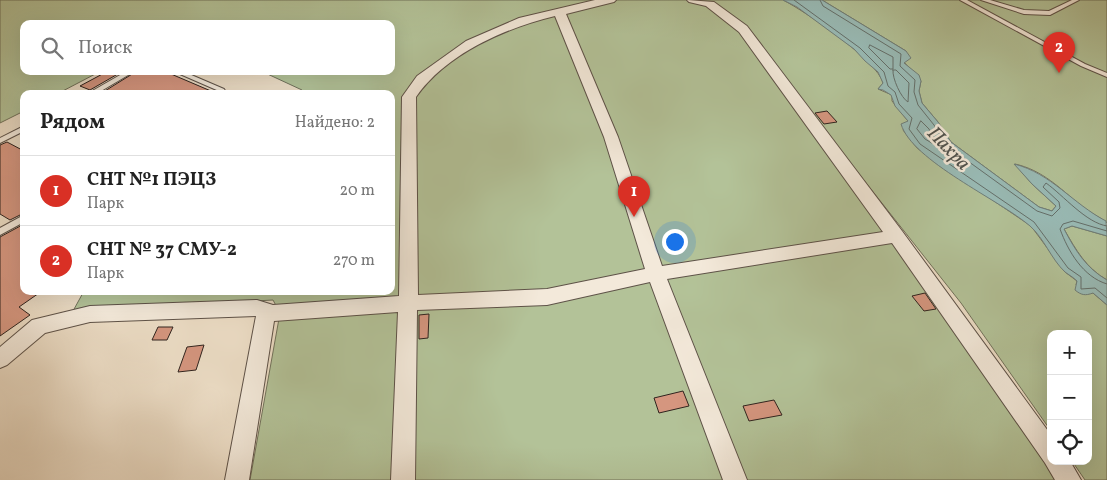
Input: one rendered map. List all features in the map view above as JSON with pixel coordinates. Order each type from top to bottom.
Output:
[{"type":"street","points":[[403,480],[408,303],[409,97],[422,79],[470,44],[523,20],[610,0]]},
{"type":"street","points":[[693,0],[710,4],[743,29],[896,236],[1047,448]]},
{"type":"street","points":[[559,11],[611,137],[656,274],[735,480]]},
{"type":"street","points":[[0,359],[39,326],[90,314],[257,308],[266,312],[547,296],[656,274],[896,236]]},
{"type":"street","points":[[237,480],[266,312]]},
{"type":"street","points":[[1059,465],[1069,480]]},
{"type":"lane","points":[[963,0],[1083,65],[1107,75]]},
{"type":"lane","points":[[984,0],[1017,10],[1050,13],[1076,0]]},
{"type":"lane","points":[[1008,0],[1017,10]]},
{"type":"lane","points":[[97,90],[125,75]]},
{"type":"lane","points":[[186,75],[222,90]]},
{"type":"lane","points":[[0,141],[20,130]]},
{"type":"lane","points":[[0,232],[20,220]]},
{"type":"green space","points":[[0,0],[783,0],[823,25],[868,62],[883,83],[878,89],[892,95],[892,101],[908,121],[903,130],[917,148],[1031,226],[1065,272],[1077,281],[1076,285],[1093,293],[1107,305],[1107,480],[1085,480],[1075,465],[1092,465],[1092,330],[1047,330],[1047,425],[961,303],[832,140],[823,143],[1047,456],[1047,465],[1053,465],[1064,480],[250,480],[280,313],[273,300],[73,311],[82,295],[395,295],[395,90],[302,90],[270,75],[395,75],[395,20],[20,20],[20,75],[93,75],[65,90],[20,90],[20,113],[0,123]]},
{"type":"green space","points":[[822,0],[1107,0],[1107,223],[1084,208],[1042,175],[1015,164],[1032,184],[1056,206],[1052,211],[1039,207],[951,142],[938,122],[922,103],[919,91],[921,81],[904,62],[906,51]]},
{"type":"green space","points":[[1072,226],[1107,236],[1107,280],[1093,270],[1077,251],[1064,229]]},
{"type":"water","name":"Пахра","points":[[783,0],[822,0],[906,51],[911,58],[904,63],[919,75],[921,81],[919,91],[922,103],[938,122],[951,142],[1039,207],[1052,211],[1056,206],[1014,164],[1039,174],[1106,221],[1107,236],[1072,226],[1064,229],[1082,258],[1093,270],[1107,280],[1107,305],[1093,293],[1083,294],[1075,290],[1077,281],[1060,267],[1030,226],[939,166],[922,152],[908,138],[901,124],[908,121],[895,106],[891,95],[878,89],[883,83],[878,72],[854,49],[797,7]]},
{"type":"building","points":[[101,75],[116,75],[90,90],[80,86]]},
{"type":"building","points":[[131,75],[173,75],[209,90],[106,90]]},
{"type":"building","points":[[827,111],[837,122],[824,124],[815,113]]},
{"type":"building","points":[[7,142],[20,149],[20,215],[10,220],[0,214],[0,145]]},
{"type":"building","points":[[20,226],[20,295],[36,295],[19,307],[30,315],[0,336],[0,237]]},
{"type":"building","points":[[925,293],[936,309],[924,311],[912,296]]},
{"type":"building","points":[[429,314],[428,338],[419,339],[419,315]]},
{"type":"building","points":[[158,327],[173,327],[167,340],[152,340]]},
{"type":"building","points":[[204,345],[196,370],[178,372],[187,347]]},
{"type":"building","points":[[683,391],[689,406],[659,413],[654,398]]},
{"type":"building","points":[[774,400],[782,415],[749,421],[743,406]]},
{"type":"place","name":"СНТ № 37 СМУ-2","points":[[1059,73]]},
{"type":"place","name":"СНТ №1 ПЭЦЗ","points":[[634,217]]}]
